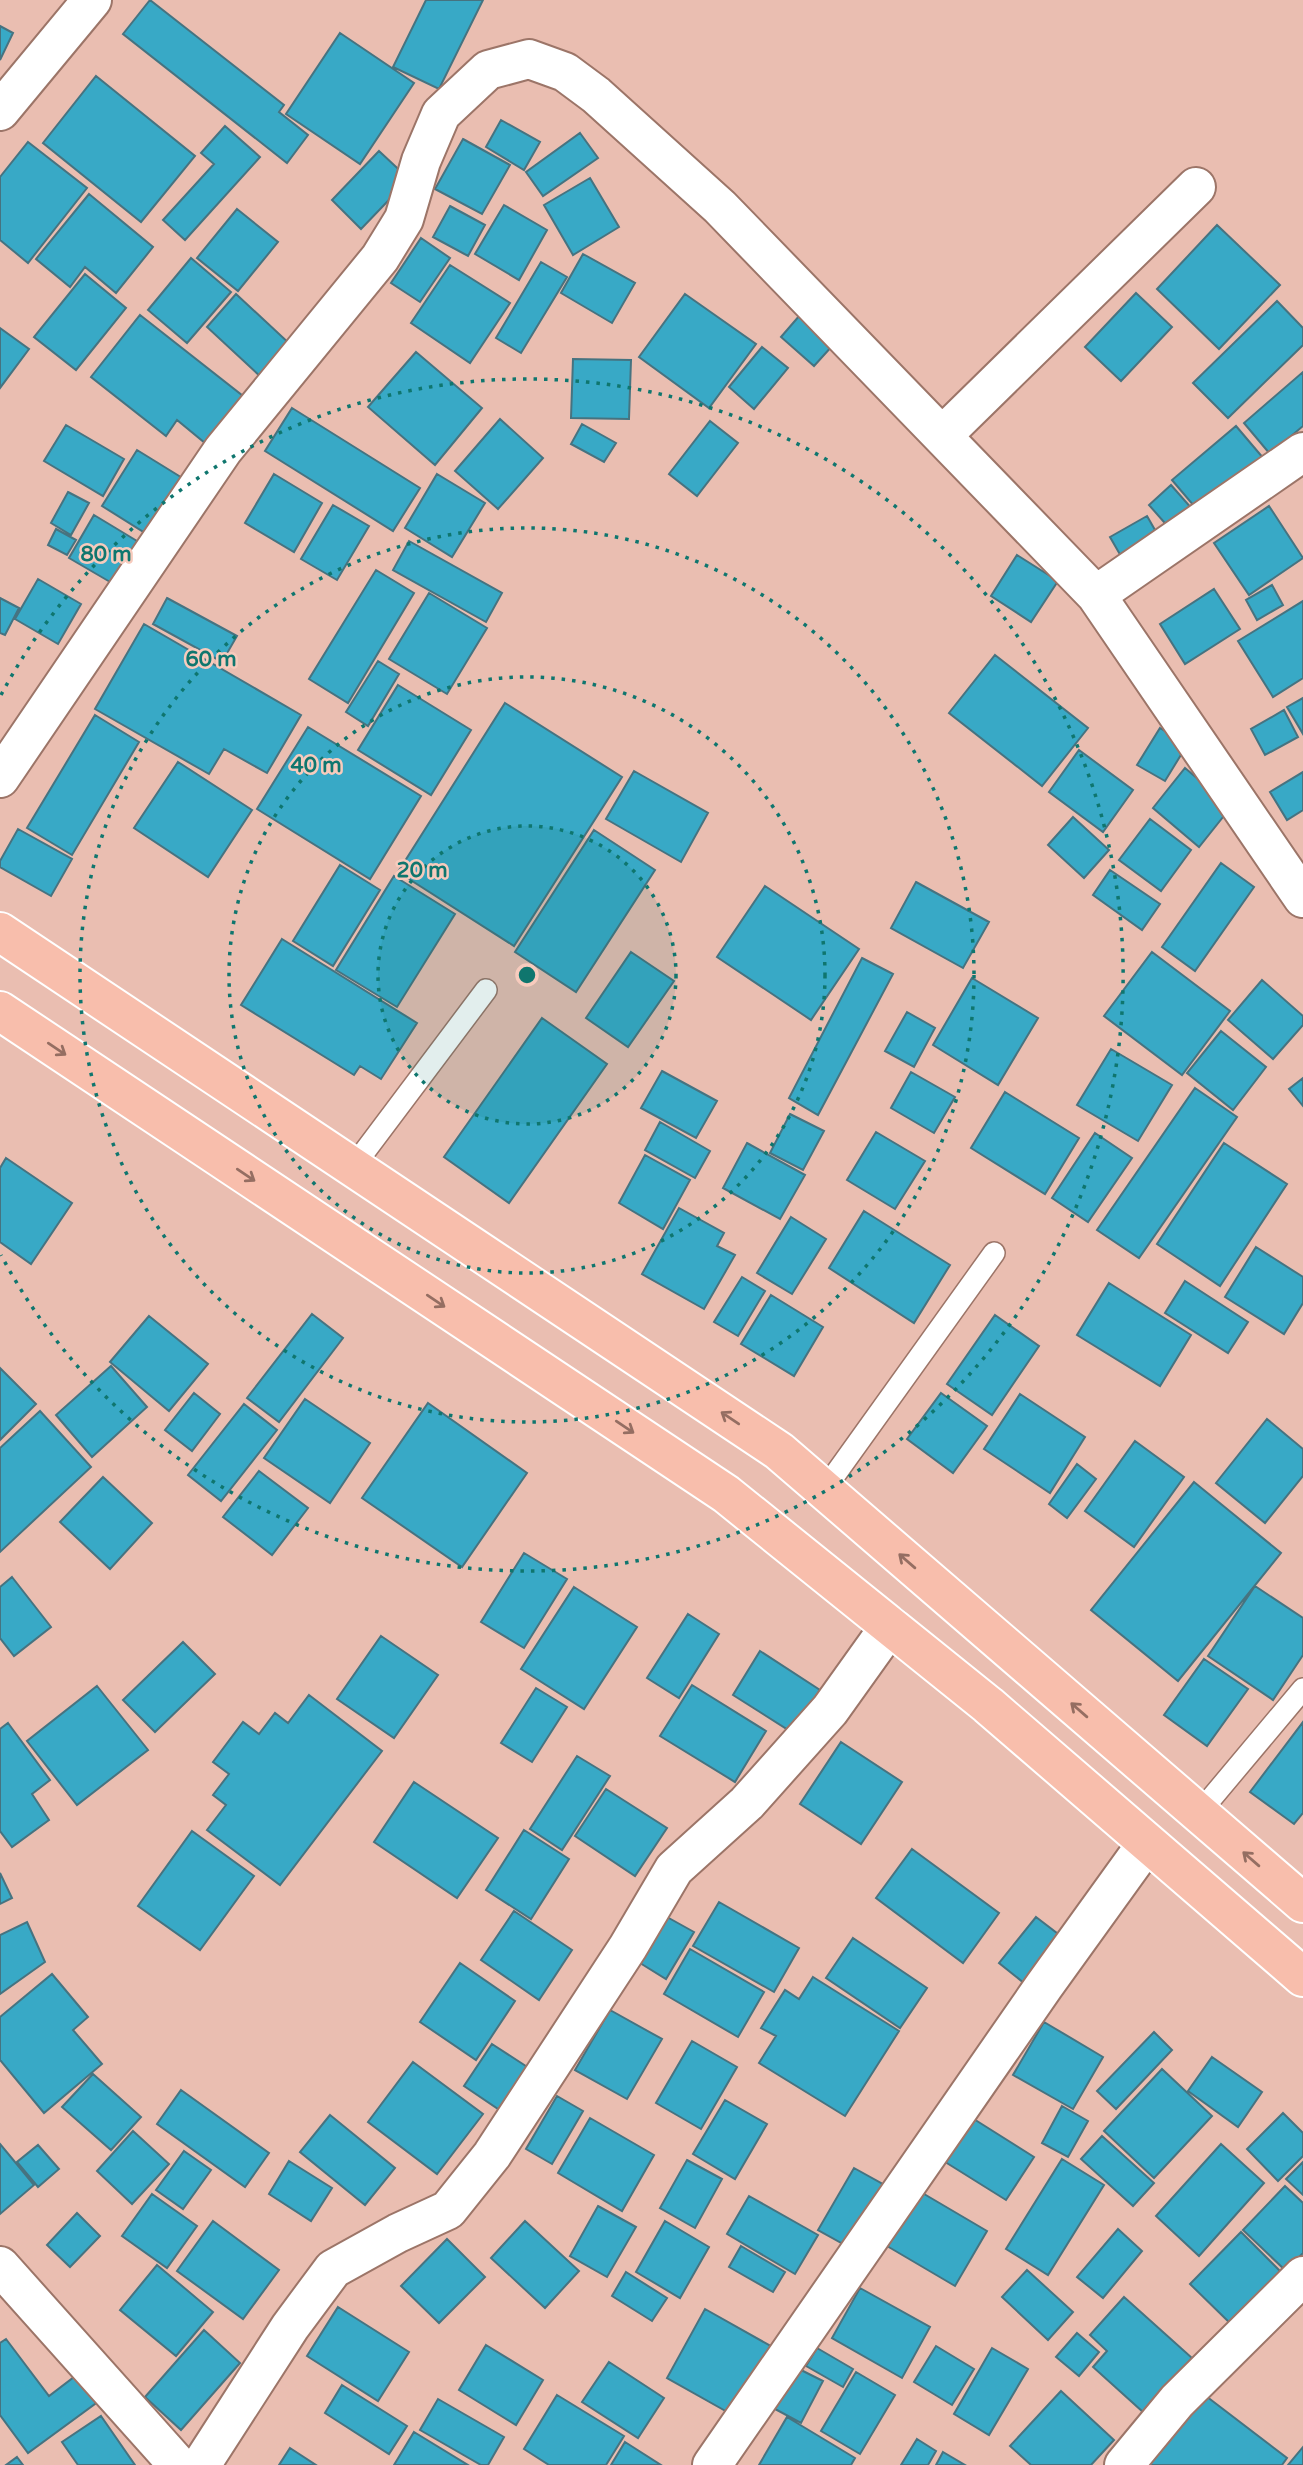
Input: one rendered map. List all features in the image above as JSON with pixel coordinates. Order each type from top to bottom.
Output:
[{"type":"main road","points":[[0,932],[779,1451],[1303,1903]]},
{"type":"main road","points":[[0,1011],[726,1494],[988,1705],[1303,1977]]},
{"type":"street","points":[[0,111],[92,0]]},
{"type":"street","points":[[0,778],[223,450],[380,258],[404,219],[421,161],[441,114],[488,70],[529,59],[565,72],[596,95],[720,207],[1096,595],[1303,898]]},
{"type":"street","points":[[942,436],[1196,187]]},
{"type":"street","points":[[1096,595],[1303,452]]},
{"type":"street","points":[[201,2465],[290,2327],[333,2269],[448,2210],[492,2155],[628,1947],[674,1869],[747,1803],[830,1710],[890,1626]]},
{"type":"street","points":[[712,2465],[1044,1986],[1147,1843]]},
{"type":"street","points":[[0,2266],[178,2465]]},
{"type":"street","points":[[1124,2465],[1177,2401],[1303,2276]]},
{"type":"lane","points":[[353,1167],[486,990]]},
{"type":"lane","points":[[824,1490],[994,1253]]},
{"type":"lane","points":[[1199,1813],[1303,1689]]},
{"type":"building","points":[[150,0],[284,105],[279,112],[308,135],[287,163],[123,34]]},
{"type":"building","points":[[426,0],[483,0],[439,89],[393,67]]},
{"type":"building","points":[[0,26],[13,33],[0,60]]},
{"type":"building","points":[[340,33],[414,83],[360,164],[286,114]]},
{"type":"building","points":[[96,76],[195,156],[141,222],[43,143]]},
{"type":"building","points":[[501,120],[540,142],[524,170],[486,147]]},
{"type":"building","points":[[225,126],[260,157],[185,240],[163,220],[214,164],[201,153]]},
{"type":"building","points":[[580,133],[598,158],[543,196],[526,172]]},
{"type":"building","points":[[463,139],[510,165],[482,214],[435,189]]},
{"type":"building","points":[[28,142],[87,188],[28,263],[0,240],[0,177]]},
{"type":"building","points":[[379,151],[409,179],[361,229],[332,200]]},
{"type":"building","points":[[590,178],[619,227],[573,255],[544,205]]},
{"type":"building","points":[[89,194],[153,247],[116,293],[85,267],[70,287],[36,259]]},
{"type":"building","points":[[504,205],[547,230],[519,280],[475,254]]},
{"type":"building","points":[[450,206],[485,225],[468,256],[433,237]]},
{"type":"building","points":[[237,209],[278,242],[238,291],[197,258]]},
{"type":"building","points":[[1217,225],[1280,285],[1219,349],[1157,289]]},
{"type":"building","points":[[421,238],[450,258],[420,302],[391,283]]},
{"type":"building","points":[[583,254],[635,283],[612,323],[561,293]]},
{"type":"building","points":[[191,258],[231,292],[187,343],[148,310]]},
{"type":"building","points":[[541,262],[567,277],[521,353],[496,338]]},
{"type":"building","points":[[450,265],[510,303],[470,363],[411,323]]},
{"type":"building","points":[[85,274],[126,308],[76,370],[34,337]]},
{"type":"building","points":[[1136,293],[1172,327],[1121,381],[1085,347]]},
{"type":"building","points":[[236,294],[292,346],[262,378],[207,327]]},
{"type":"building","points":[[685,294],[756,344],[709,408],[639,357]]},
{"type":"building","points":[[1277,301],[1303,328],[1303,345],[1228,418],[1193,383]]},
{"type":"building","points":[[140,315],[243,396],[205,443],[177,420],[166,436],[91,377]]},
{"type":"building","points":[[800,315],[833,345],[814,366],[781,337]]},
{"type":"building","points":[[0,328],[29,349],[0,388]]},
{"type":"building","points":[[762,347],[788,368],[754,409],[729,387]]},
{"type":"building","points":[[416,352],[482,408],[435,465],[368,407]]},
{"type":"building","points":[[573,359],[631,360],[629,419],[571,418]]},
{"type":"building","points":[[1303,372],[1303,426],[1270,454],[1244,423]]},
{"type":"building","points":[[292,408],[420,488],[393,531],[265,451]]},
{"type":"building","points":[[500,419],[543,458],[498,509],[455,471]]},
{"type":"building","points":[[710,421],[738,443],[697,496],[669,474]]},
{"type":"building","points":[[582,424],[616,443],[604,462],[571,444]]},
{"type":"building","points":[[66,425],[124,459],[103,496],[44,461]]},
{"type":"building","points":[[1236,426],[1264,459],[1200,513],[1172,480]]},
{"type":"building","points":[[137,450],[184,479],[150,536],[102,506]]},
{"type":"building","points":[[274,474],[322,503],[294,552],[245,523]]},
{"type":"building","points":[[437,474],[485,503],[452,557],[405,528]]},
{"type":"building","points":[[1171,485],[1193,510],[1171,530],[1149,505]]},
{"type":"building","points":[[68,492],[89,503],[71,535],[51,523]]},
{"type":"building","points":[[333,505],[369,526],[337,580],[301,559]]},
{"type":"building","points":[[1269,506],[1303,558],[1249,595],[1214,543]]},
{"type":"building","points":[[94,515],[142,544],[117,586],[69,558]]},
{"type":"building","points":[[1147,516],[1159,537],[1122,558],[1110,537]]},
{"type":"building","points":[[56,529],[76,540],[67,555],[48,545]]},
{"type":"building","points":[[409,541],[502,593],[486,622],[393,570]]},
{"type":"building","points":[[1017,555],[1058,581],[1031,622],[991,596]]},
{"type":"building","points":[[376,570],[414,593],[348,703],[309,679]]},
{"type":"building","points":[[38,579],[81,604],[58,644],[15,619]]},
{"type":"building","points":[[1272,585],[1283,605],[1257,620],[1246,600]]},
{"type":"building","points":[[1214,589],[1240,629],[1185,664],[1160,624]]},
{"type":"building","points":[[429,593],[487,628],[447,694],[389,659]]},
{"type":"building","points":[[0,598],[19,608],[5,635],[0,633]]},
{"type":"building","points":[[167,598],[237,636],[222,662],[153,624]]},
{"type":"building","points":[[1303,601],[1303,678],[1273,697],[1238,641]]},
{"type":"building","points":[[144,624],[301,715],[267,773],[224,749],[209,774],[95,709]]},
{"type":"building","points":[[995,655],[1088,728],[1042,786],[949,713]]},
{"type":"building","points":[[378,661],[399,674],[368,726],[346,712]]},
{"type":"building","points":[[398,685],[471,730],[431,795],[358,750]]},
{"type":"building","points":[[1303,698],[1303,734],[1287,707]]},
{"type":"building","points":[[505,703],[622,777],[514,946],[398,872]]},
{"type":"building","points":[[1284,710],[1298,737],[1265,755],[1251,729]]},
{"type":"building","points":[[95,715],[139,742],[72,855],[27,828]]},
{"type":"building","points":[[308,727],[421,796],[370,879],[257,809]]},
{"type":"building","points":[[1160,728],[1187,745],[1165,781],[1137,765]]},
{"type":"building","points":[[1079,750],[1133,790],[1103,832],[1049,792]]},
{"type":"building","points":[[178,762],[252,810],[208,877],[134,828]]},
{"type":"building","points":[[1185,768],[1231,807],[1199,847],[1153,808]]},
{"type":"building","points":[[634,771],[708,813],[681,862],[606,819]]},
{"type":"building","points":[[1303,772],[1303,810],[1287,820],[1270,792]]},
{"type":"building","points":[[1073,817],[1109,850],[1084,878],[1048,845]]},
{"type":"building","points":[[1150,819],[1191,850],[1161,891],[1119,860]]},
{"type":"building","points":[[18,829],[72,859],[51,896],[0,867],[0,861]]},
{"type":"building","points":[[594,830],[655,870],[576,992],[515,952]]},
{"type":"building","points":[[1221,863],[1254,887],[1195,971],[1162,947]]},
{"type":"building","points":[[340,865],[380,890],[333,966],[293,941]]},
{"type":"building","points":[[1110,870],[1160,904],[1142,930],[1093,895]]},
{"type":"building","points":[[394,876],[455,914],[397,1007],[336,970]]},
{"type":"building","points":[[916,882],[989,922],[963,968],[891,928]]},
{"type":"building","points":[[765,886],[859,949],[811,1020],[717,957]]},
{"type":"building","points":[[282,939],[417,1023],[381,1079],[360,1066],[354,1075],[241,1005]]},
{"type":"building","points":[[631,952],[674,981],[628,1047],[586,1018]]},
{"type":"building","points":[[1152,952],[1230,1011],[1182,1075],[1104,1016]]},
{"type":"building","points":[[862,958],[893,974],[818,1115],[789,1098]]},
{"type":"building","points":[[972,978],[1038,1018],[998,1085],[933,1045]]},
{"type":"building","points":[[1262,980],[1303,1016],[1303,1025],[1273,1059],[1228,1020]]},
{"type":"building","points":[[907,1012],[935,1028],[914,1067],[885,1051]]},
{"type":"building","points":[[542,1018],[607,1064],[509,1203],[444,1157]]},
{"type":"building","points":[[1221,1031],[1266,1067],[1233,1110],[1187,1073]]},
{"type":"building","points":[[1111,1049],[1172,1085],[1138,1141],[1077,1105]]},
{"type":"building","points":[[662,1071],[717,1101],[696,1138],[641,1108]]},
{"type":"building","points":[[911,1072],[955,1097],[934,1133],[891,1108]]},
{"type":"building","points":[[1303,1078],[1303,1106],[1289,1089]]},
{"type":"building","points":[[1195,1088],[1237,1117],[1139,1258],[1097,1230]]},
{"type":"building","points":[[1005,1092],[1079,1138],[1045,1194],[971,1148]]},
{"type":"building","points":[[790,1114],[824,1131],[803,1170],[770,1153]]},
{"type":"building","points":[[660,1122],[710,1151],[695,1178],[645,1150]]},
{"type":"building","points":[[876,1132],[925,1161],[895,1209],[847,1180]]},
{"type":"building","points":[[1095,1133],[1132,1158],[1088,1222],[1052,1198]]},
{"type":"building","points":[[747,1143],[805,1175],[780,1219],[723,1188]]},
{"type":"building","points":[[1224,1143],[1287,1184],[1220,1286],[1157,1244]]},
{"type":"building","points":[[645,1155],[690,1180],[663,1229],[619,1203]]},
{"type":"building","points":[[6,1158],[72,1203],[31,1264],[0,1242],[0,1168]]},
{"type":"building","points":[[679,1208],[724,1233],[717,1246],[735,1255],[704,1309],[642,1274]]},
{"type":"building","points":[[864,1211],[950,1265],[914,1323],[829,1268]]},
{"type":"building","points":[[791,1217],[826,1239],[792,1294],[757,1273]]},
{"type":"building","points":[[1256,1247],[1303,1277],[1303,1303],[1284,1334],[1225,1297]]},
{"type":"building","points":[[742,1277],[765,1291],[738,1336],[714,1322]]},
{"type":"building","points":[[1185,1281],[1248,1322],[1228,1353],[1165,1313]]},
{"type":"building","points":[[1109,1283],[1191,1335],[1160,1386],[1077,1335]]},
{"type":"building","points":[[771,1295],[823,1327],[794,1376],[741,1344]]},
{"type":"building","points":[[312,1314],[343,1338],[279,1422],[247,1398]]},
{"type":"building","points":[[995,1315],[1039,1346],[992,1415],[947,1384]]},
{"type":"building","points":[[149,1316],[208,1364],[169,1411],[110,1362]]},
{"type":"building","points":[[111,1366],[147,1407],[92,1457],[56,1415]]},
{"type":"building","points":[[0,1368],[36,1404],[0,1440]]},
{"type":"building","points":[[194,1393],[220,1414],[192,1451],[165,1430]]},
{"type":"building","points":[[941,1393],[987,1426],[953,1473],[907,1439]]},
{"type":"building","points":[[1020,1394],[1085,1437],[1050,1493],[984,1449]]},
{"type":"building","points":[[305,1399],[370,1443],[330,1503],[264,1458]]},
{"type":"building","points":[[428,1403],[527,1473],[462,1567],[362,1498]]},
{"type":"building","points":[[244,1404],[277,1430],[221,1501],[188,1475]]},
{"type":"building","points":[[40,1411],[91,1467],[0,1552],[0,1448]]},
{"type":"building","points":[[1267,1419],[1303,1449],[1303,1476],[1265,1523],[1216,1483]]},
{"type":"building","points":[[1135,1441],[1184,1477],[1134,1547],[1085,1511]]},
{"type":"building","points":[[1077,1464],[1096,1479],[1067,1518],[1049,1504]]},
{"type":"building","points":[[259,1471],[308,1508],[272,1555],[223,1517]]},
{"type":"building","points":[[103,1477],[152,1523],[110,1569],[60,1522]]},
{"type":"building","points":[[1194,1482],[1281,1553],[1178,1681],[1091,1610]]},
{"type":"building","points":[[524,1553],[567,1579],[524,1648],[481,1622]]},
{"type":"building","points":[[12,1577],[51,1627],[14,1656],[0,1638],[0,1587]]},
{"type":"building","points":[[1255,1586],[1303,1618],[1303,1655],[1273,1700],[1208,1656]]},
{"type":"building","points":[[574,1587],[637,1627],[584,1709],[521,1669]]},
{"type":"building","points":[[688,1614],[719,1634],[679,1698],[647,1678]]},
{"type":"building","points":[[381,1636],[438,1675],[394,1738],[337,1699]]},
{"type":"building","points":[[183,1642],[215,1674],[155,1732],[123,1700]]},
{"type":"building","points":[[760,1651],[820,1690],[793,1733],[733,1695]]},
{"type":"building","points":[[1204,1659],[1248,1689],[1207,1746],[1164,1715]]},
{"type":"building","points":[[692,1685],[766,1731],[735,1782],[660,1736]]},
{"type":"building","points":[[97,1686],[148,1750],[77,1805],[27,1741]]},
{"type":"building","points":[[536,1688],[567,1707],[532,1762],[501,1743]]},
{"type":"building","points":[[309,1695],[382,1751],[280,1885],[207,1830],[226,1805],[213,1795],[229,1774],[213,1762],[243,1722],[259,1734],[275,1713],[288,1723]]},
{"type":"building","points":[[1303,1722],[1303,1813],[1294,1824],[1250,1792]]},
{"type":"building","points":[[8,1723],[50,1780],[32,1794],[49,1820],[12,1847],[0,1831],[0,1729]]},
{"type":"building","points":[[841,1742],[902,1782],[861,1844],[800,1804]]},
{"type":"building","points":[[577,1756],[610,1776],[562,1850],[530,1829]]},
{"type":"building","points":[[414,1782],[498,1838],[457,1898],[374,1842]]},
{"type":"building","points":[[606,1789],[667,1828],[635,1876],[575,1836]]},
{"type":"building","points":[[524,1830],[569,1859],[531,1919],[486,1890]]},
{"type":"building","points":[[192,1831],[254,1876],[200,1950],[138,1906]]},
{"type":"building","points":[[912,1849],[999,1913],[963,1963],[876,1898]]},
{"type":"building","points":[[0,1873],[12,1898],[0,1904]]},
{"type":"building","points":[[719,1902],[799,1948],[774,1992],[693,1946]]},
{"type":"building","points":[[514,1911],[572,1950],[539,2000],[481,1960]]},
{"type":"building","points":[[667,1917],[694,1932],[666,1979],[640,1963]]},
{"type":"building","points":[[1036,1917],[1066,1940],[1029,1987],[999,1963]]},
{"type":"building","points":[[27,1922],[45,1962],[0,1994],[0,1935]]},
{"type":"building","points":[[853,1938],[927,1988],[900,2028],[826,1978]]},
{"type":"building","points":[[690,1949],[764,1992],[738,2037],[664,1994]]},
{"type":"building","points":[[460,1963],[515,2001],[476,2060],[420,2022]]},
{"type":"building","points":[[52,1974],[88,2017],[73,2030],[102,2064],[44,2113],[0,2060],[0,2017]]},
{"type":"building","points":[[813,1977],[899,2031],[845,2116],[759,2063],[776,2036],[761,2028],[785,1990],[799,1999]]},
{"type":"building","points":[[610,2010],[662,2039],[627,2099],[575,2070]]},
{"type":"building","points":[[1044,2022],[1103,2057],[1073,2109],[1013,2075]]},
{"type":"building","points":[[1154,2032],[1172,2050],[1116,2109],[1097,2091]]},
{"type":"building","points":[[692,2041],[737,2067],[701,2129],[656,2103]]},
{"type":"building","points":[[492,2044],[535,2072],[507,2115],[464,2086]]},
{"type":"building","points":[[1212,2057],[1262,2092],[1238,2127],[1188,2091]]},
{"type":"building","points":[[413,2062],[483,2114],[437,2174],[368,2122]]},
{"type":"building","points":[[1162,2069],[1212,2116],[1154,2178],[1104,2131]]},
{"type":"building","points":[[93,2074],[141,2117],[111,2150],[62,2107]]},
{"type":"building","points":[[181,2090],[269,2153],[245,2187],[157,2124]]},
{"type":"building","points":[[557,2096],[583,2111],[552,2164],[526,2149]]},
{"type":"building","points":[[725,2100],[767,2124],[735,2179],[693,2154]]},
{"type":"building","points":[[1062,2106],[1088,2121],[1068,2157],[1042,2143]]},
{"type":"building","points":[[1283,2113],[1303,2133],[1303,2156],[1278,2181],[1247,2149]]},
{"type":"building","points":[[330,2115],[395,2168],[365,2205],[300,2152]]},
{"type":"building","points":[[969,2116],[1034,2157],[1006,2200],[942,2160]]},
{"type":"building","points":[[590,2118],[654,2155],[622,2211],[558,2173]]},
{"type":"building","points":[[133,2131],[169,2164],[132,2204],[97,2171]]},
{"type":"building","points":[[1102,2136],[1154,2183],[1133,2206],[1081,2159]]},
{"type":"building","points":[[0,2144],[34,2185],[0,2214]]},
{"type":"building","points":[[1221,2144],[1264,2183],[1199,2256],[1156,2216]]},
{"type":"building","points":[[38,2145],[59,2169],[38,2187],[17,2162]]},
{"type":"building","points":[[184,2151],[211,2170],[183,2209],[156,2190]]},
{"type":"building","points":[[1062,2159],[1104,2185],[1048,2275],[1006,2249]]},
{"type":"building","points":[[687,2160],[722,2179],[695,2228],[660,2208]]},
{"type":"building","points":[[289,2161],[332,2188],[311,2221],[269,2194]]},
{"type":"building","points":[[1303,2162],[1303,2195],[1286,2179]]},
{"type":"building","points":[[854,2168],[888,2187],[852,2249],[818,2230]]},
{"type":"building","points":[[1285,2186],[1303,2203],[1303,2253],[1286,2271],[1243,2230]]},
{"type":"building","points":[[919,2191],[987,2231],[955,2286],[887,2246]]},
{"type":"building","points":[[152,2194],[197,2226],[167,2268],[122,2236]]},
{"type":"building","points":[[749,2196],[818,2235],[795,2274],[727,2234]]},
{"type":"building","points":[[598,2206],[636,2227],[607,2277],[570,2256]]},
{"type":"building","points":[[77,2213],[100,2236],[70,2267],[47,2245]]},
{"type":"building","points":[[213,2221],[279,2270],[243,2319],[177,2271]]},
{"type":"building","points":[[525,2221],[579,2271],[545,2308],[491,2258]]},
{"type":"building","points":[[665,2221],[709,2247],[680,2298],[636,2272]]},
{"type":"building","points":[[1118,2229],[1142,2251],[1103,2298],[1077,2277]]},
{"type":"building","points":[[1241,2232],[1283,2274],[1233,2326],[1190,2284]]},
{"type":"building","points":[[447,2239],[485,2277],[439,2323],[401,2286]]},
{"type":"building","points":[[741,2246],[785,2272],[773,2292],[729,2267]]},
{"type":"building","points":[[157,2265],[213,2312],[176,2356],[120,2310]]},
{"type":"building","points":[[1027,2270],[1073,2312],[1048,2340],[1002,2297]]},
{"type":"building","points":[[626,2272],[667,2298],[652,2321],[612,2296]]},
{"type":"building","points":[[860,2288],[930,2327],[902,2378],[832,2338]]},
{"type":"building","points":[[1124,2297],[1192,2358],[1143,2412],[1093,2367],[1107,2351],[1090,2335]]},
{"type":"building","points":[[338,2307],[409,2352],[378,2401],[307,2356]]},
{"type":"building","points":[[705,2309],[776,2349],[738,2418],[667,2378]]},
{"type":"building","points":[[204,2330],[240,2363],[181,2430],[145,2397]]},
{"type":"building","points":[[1077,2333],[1099,2352],[1079,2376],[1056,2357]]},
{"type":"building","points":[[6,2339],[49,2396],[78,2374],[99,2401],[28,2453],[0,2415],[0,2343]]},
{"type":"building","points":[[486,2345],[543,2380],[516,2425],[459,2390]]},
{"type":"building","points":[[936,2346],[974,2369],[952,2405],[914,2382]]},
{"type":"building","points":[[817,2348],[853,2369],[843,2387],[806,2366]]},
{"type":"building","points":[[992,2348],[1028,2369],[989,2435],[954,2414]]},
{"type":"building","points":[[609,2362],[664,2398],[638,2438],[582,2402]]},
{"type":"building","points":[[797,2368],[823,2381],[801,2423],[775,2409]]},
{"type":"building","points":[[856,2372],[895,2395],[860,2454],[821,2431]]},
{"type":"building","points":[[342,2385],[407,2426],[389,2454],[325,2413]]},
{"type":"building","points":[[1061,2391],[1114,2440],[1091,2465],[1031,2465],[1010,2446]]},
{"type":"building","points":[[1202,2393],[1287,2458],[1282,2465],[1147,2465]]},
{"type":"building","points":[[557,2395],[624,2436],[606,2465],[549,2465],[524,2449]]},
{"type":"building","points":[[438,2399],[504,2437],[488,2465],[481,2465],[420,2430]]},
{"type":"building","points":[[101,2416],[135,2465],[78,2465],[62,2442]]},
{"type":"building","points":[[787,2417],[855,2458],[851,2465],[759,2465]]},
{"type":"building","points":[[414,2432],[468,2465],[394,2465]]},
{"type":"building","points":[[917,2439],[936,2451],[928,2465],[901,2465]]},
{"type":"building","points":[[625,2442],[661,2465],[611,2465]]},
{"type":"building","points":[[1303,2447],[1303,2465],[1288,2465]]},
{"type":"building","points":[[290,2448],[316,2465],[279,2465]]},
{"type":"building","points":[[943,2452],[965,2465],[936,2465]]},
{"type":"building","points":[[17,2457],[23,2465],[6,2465]]}]
